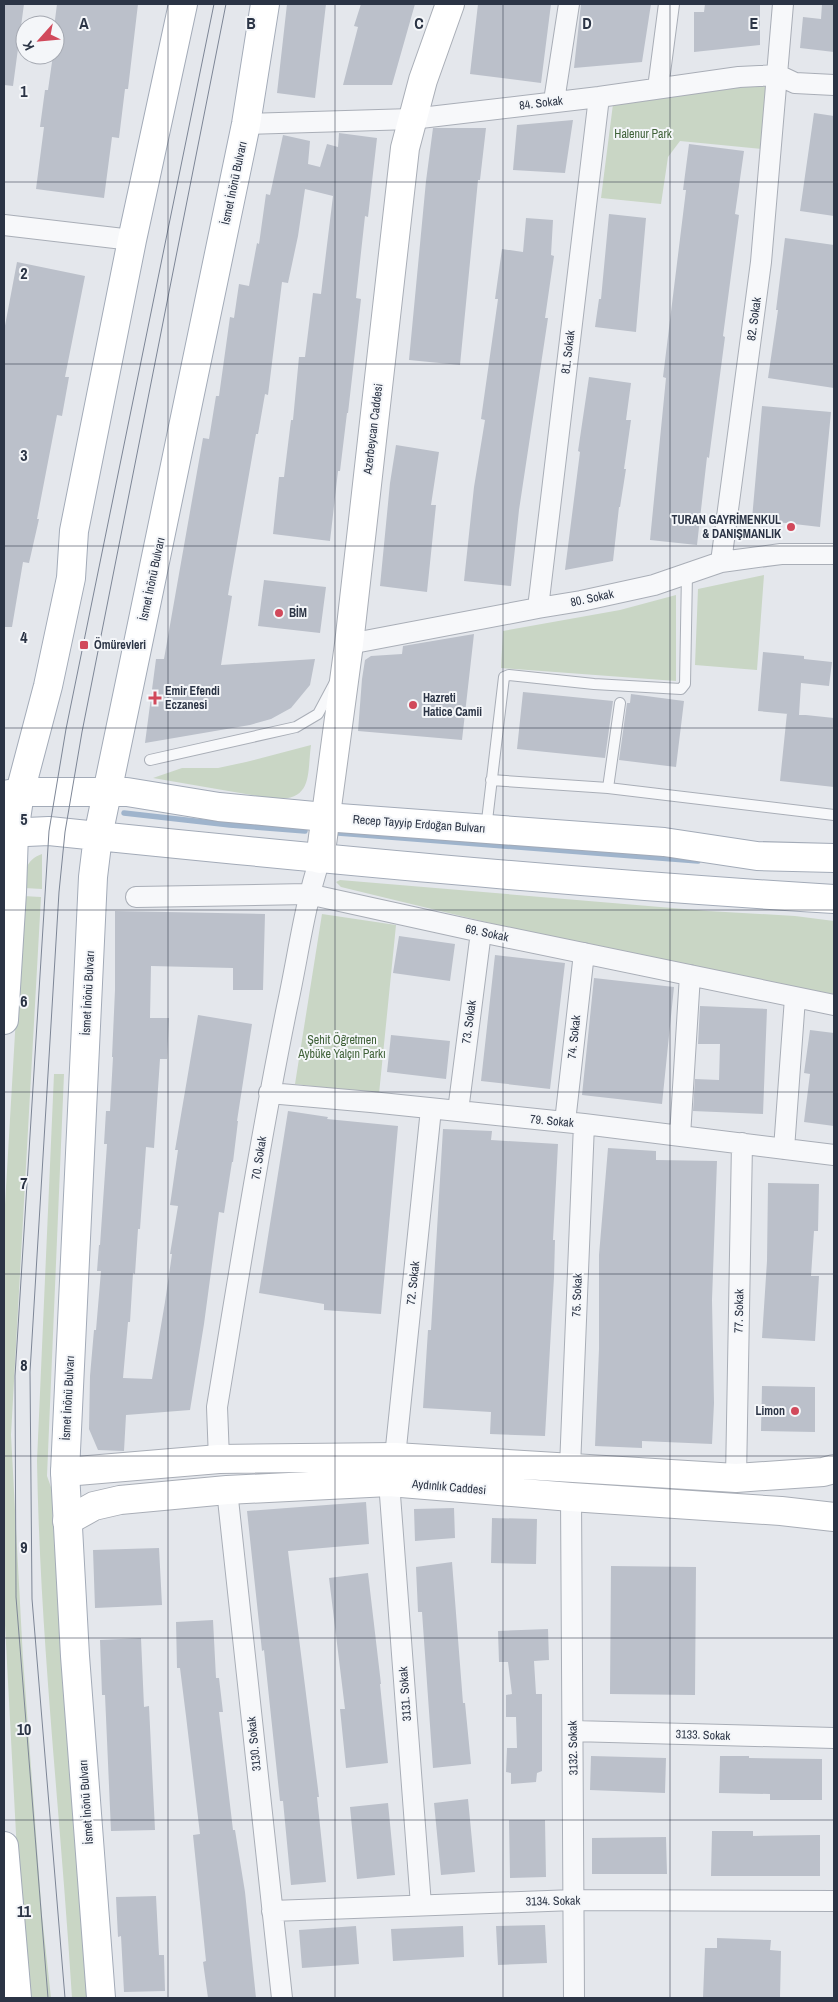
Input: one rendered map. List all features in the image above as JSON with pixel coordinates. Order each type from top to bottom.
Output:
[{"type":"main road","points":[[4,1020],[9,833],[12,793],[48,686],[71,578],[74,531],[132,240],[183,4]]},
{"type":"main road","name":"İsmet İnönü Bulvarı","points":[[101,1998],[75,1656],[65,1472],[93,877],[98,836],[246,124],[265,4]]},
{"type":"main road","name":"Azerbeycan Caddesi","points":[[320,859],[348,654],[403,168],[412,119],[423,80],[450,4]]},
{"type":"main road","name":"Recep Tayyip Erdoğan Bulvarı","points":[[12,793],[127,792],[218,807],[326,817],[664,842],[757,856],[834,858]]},
{"type":"main road","points":[[9,833],[49,830],[320,859],[663,889],[834,899]]},
{"type":"main road","points":[[219,1459],[227,1490]]},
{"type":"main road","name":"Aydınlık Caddesi","points":[[65,1472],[219,1459],[392,1470],[570,1467],[736,1478],[823,1472],[834,1469]]},
{"type":"main road","name":"Aydınlık Caddesi","points":[[67,1521],[94,1506],[120,1500],[227,1490],[392,1470],[571,1497],[781,1511],[834,1517]]},
{"type":"main road","points":[[4,1846],[17,1998]]},
{"type":"street","points":[[554,101],[569,4]]},
{"type":"street","points":[[658,88],[669,4]]},
{"type":"street","name":"82. Sokak","points":[[721,562],[761,262],[783,4]]},
{"type":"street","name":"84. Sokak","points":[[246,124],[412,119],[599,97],[739,77],[778,75],[795,83],[834,85]]},
{"type":"street","name":"81. Sokak","points":[[538,608],[599,97]]},
{"type":"street","points":[[4,225],[132,240]]},
{"type":"street","name":"80. Sokak","points":[[348,654],[538,608],[654,585],[721,562],[781,554],[834,554]]},
{"type":"street","name":"70. Sokak","points":[[219,1459],[217,1408],[269,1094],[294,974],[308,894],[320,859]]},
{"type":"street","name":"69. Sokak","points":[[136,897],[308,894],[834,1006]]},
{"type":"street","name":"73. Sokak","points":[[458,1111],[481,932]]},
{"type":"street","name":"74. Sokak","points":[[574,1123],[584,953]]},
{"type":"street","points":[[680,1136],[690,975]]},
{"type":"street","points":[[784,1149],[795,998]]},
{"type":"street","name":"79. Sokak","points":[[269,1094],[371,1102],[574,1123],[834,1155]]},
{"type":"street","name":"72. Sokak","points":[[392,1470],[431,1109]]},
{"type":"street","name":"75. Sokak","points":[[570,1467],[574,1123]]},
{"type":"street","name":"77. Sokak","points":[[736,1478],[742,1143]]},
{"type":"street","name":"3131. Sokak","points":[[392,1470],[421,1905]]},
{"type":"street","name":"3130. Sokak","points":[[227,1490],[282,1998]]},
{"type":"street","name":"3132. Sokak","points":[[571,1497],[574,1998]]},
{"type":"street","name":"3133. Sokak","points":[[572,1732],[834,1738]]},
{"type":"street","name":"3134. Sokak","points":[[272,1911],[574,1900],[834,1901]]},
{"type":"lane","points":[[486,828],[504,677],[509,675],[594,684],[681,689],[685,684],[687,573]]},
{"type":"lane","points":[[150,760],[296,728],[318,714],[348,654]]},
{"type":"lane","points":[[608,788],[620,703]]},
{"type":"lane","points":[[491,780],[608,788],[834,815]]},
{"type":"green space","name":"Halenur Park","points":[[767,84],[762,149],[680,141],[668,157],[661,204],[601,198],[613,104]]},
{"type":"green space","points":[[764,575],[757,670],[695,665],[698,589]]},
{"type":"green space","points":[[676,595],[676,681],[501,668],[503,631],[620,610]]},
{"type":"green space","points":[[311,745],[306,784],[296,795],[287,798],[275,799],[153,778],[182,768],[218,768]]},
{"type":"green space","points":[[42,854],[42,889],[24,888],[25,872],[29,863]]},
{"type":"green space","points":[[340,880],[708,911],[795,916],[834,921],[834,994],[710,972],[525,931],[341,887],[336,882]]},
{"type":"green space","points":[[23,896],[41,897],[11,1435],[23,1659],[42,1916],[51,1998],[28,1998],[18,1872],[4,1606],[4,1222]]},
{"type":"green space","name":"Şehit Öğretmen Aybüke Yalçın Parkı","points":[[322,914],[396,925],[379,1094],[295,1084]]},
{"type":"green space","points":[[54,1074],[64,1074],[47,1476],[52,1490],[53,1524],[61,1601],[90,1998],[72,1998],[46,1663],[39,1528],[37,1461]]},
{"type":"building","points":[[4,4],[24,4],[23,15],[15,15],[16,65],[13,86],[4,85]]},
{"type":"building","points":[[57,4],[138,4],[128,89],[125,89],[119,138],[112,137],[104,198],[36,189],[44,127],[40,127],[45,90],[48,90],[52,65],[65,65],[65,15],[56,15]]},
{"type":"building","points":[[287,4],[326,4],[315,98],[277,93]]},
{"type":"building","points":[[361,4],[415,4],[392,85],[343,85],[358,27],[354,26]]},
{"type":"building","points":[[478,4],[551,4],[541,83],[470,74]]},
{"type":"building","points":[[581,4],[651,4],[642,62],[574,68]]},
{"type":"building","points":[[705,4],[760,4],[760,45],[694,52],[694,12],[704,12]]},
{"type":"building","points":[[822,4],[834,4],[834,52],[800,48],[803,17],[821,19]]},
{"type":"building","points":[[814,113],[834,116],[834,216],[800,211]]},
{"type":"building","points":[[573,120],[565,173],[513,170],[517,125]]},
{"type":"building","points":[[433,128],[486,128],[480,180],[478,180],[460,365],[409,360],[426,181]]},
{"type":"building","points":[[339,133],[377,138],[368,217],[365,216],[356,298],[361,299],[348,413],[340,471],[338,471],[330,541],[273,534],[279,477],[284,477],[291,420],[293,420],[299,357],[305,357],[313,293],[321,294],[333,196],[305,189],[288,283],[282,282],[268,395],[265,394],[258,434],[256,434],[228,595],[232,596],[221,665],[315,659],[310,685],[291,708],[271,719],[250,725],[145,743],[156,659],[164,659],[203,438],[209,439],[216,396],[219,396],[230,317],[234,318],[239,284],[249,286],[257,243],[259,244],[266,194],[270,195],[283,135],[310,141],[308,164],[320,167],[327,144],[338,147]]},
{"type":"building","points":[[689,144],[744,151],[735,214],[739,215],[723,336],[725,337],[709,458],[707,457],[697,545],[650,540],[666,378],[663,377],[686,190],[683,190]]},
{"type":"building","points":[[609,214],[646,218],[636,332],[595,327],[599,299],[601,299]]},
{"type":"building","points":[[526,218],[553,220],[551,255],[554,256],[545,318],[548,318],[519,510],[511,586],[464,581],[474,487],[485,420],[481,419],[498,299],[495,299],[502,249],[523,252]]},
{"type":"building","points":[[785,238],[834,245],[834,388],[768,378],[778,310],[776,310]]},
{"type":"building","points":[[17,262],[85,276],[65,377],[69,377],[62,416],[57,415],[37,519],[39,519],[29,563],[23,562],[12,627],[4,627],[4,331]]},
{"type":"building","points":[[589,377],[631,383],[626,420],[631,420],[624,469],[626,469],[619,507],[613,561],[565,570],[580,452],[578,451]]},
{"type":"building","points":[[762,406],[831,412],[820,527],[752,519]]},
{"type":"building","points":[[396,445],[439,452],[431,505],[436,505],[427,592],[380,586],[390,483]]},
{"type":"building","points":[[264,580],[326,587],[320,633],[258,626]]},
{"type":"building","name":"Hazreti Hatice Camii","points":[[474,634],[462,740],[358,731],[365,660],[371,656],[402,654],[403,646]]},
{"type":"building","points":[[763,652],[804,656],[804,659],[832,662],[829,686],[801,683],[799,715],[758,711]]},
{"type":"building","points":[[523,692],[613,701],[605,758],[517,749]]},
{"type":"building","points":[[631,694],[684,701],[676,767],[619,760],[627,703],[630,703]]},
{"type":"building","points":[[787,713],[834,718],[834,787],[780,781]]},
{"type":"building","points":[[115,911],[265,914],[263,990],[233,990],[233,968],[151,966],[150,1018],[169,1018],[167,1059],[160,1059],[154,1148],[146,1147],[140,1229],[138,1229],[135,1274],[133,1273],[130,1322],[128,1322],[123,1378],[152,1379],[178,1206],[170,1205],[178,1150],[175,1150],[198,1015],[252,1024],[237,1121],[233,1162],[224,1213],[219,1212],[190,1410],[126,1415],[124,1451],[98,1450],[89,1429],[90,1376],[101,1271],[97,1271],[107,1144],[104,1144],[106,1111],[110,1111],[113,1057]]},
{"type":"building","points":[[399,936],[455,944],[450,981],[393,973]]},
{"type":"building","points":[[495,955],[565,963],[550,1089],[481,1081]]},
{"type":"building","points":[[594,978],[674,987],[662,1104],[582,1095]]},
{"type":"building","points":[[700,1006],[767,1009],[763,1114],[693,1111],[695,1079],[719,1080],[720,1044],[698,1044]]},
{"type":"building","points":[[810,1030],[834,1033],[834,1126],[804,1122],[810,1074],[804,1073]]},
{"type":"building","points":[[391,1035],[450,1041],[446,1079],[387,1072]]},
{"type":"building","points":[[288,1111],[328,1117],[327,1119],[398,1126],[381,1314],[324,1310],[324,1304],[259,1293]]},
{"type":"building","points":[[443,1129],[492,1131],[491,1140],[558,1144],[553,1240],[555,1240],[554,1277],[545,1436],[490,1434],[491,1412],[423,1408],[428,1330],[431,1330]]},
{"type":"building","points":[[608,1148],[656,1151],[656,1160],[717,1161],[712,1300],[714,1403],[712,1444],[642,1441],[642,1448],[595,1446],[599,1349],[599,1255]]},
{"type":"building","points":[[768,1183],[819,1184],[818,1231],[814,1231],[811,1276],[819,1276],[815,1341],[762,1338],[767,1261]]},
{"type":"building","points":[[762,1386],[815,1387],[815,1432],[761,1431]]},
{"type":"building","points":[[366,1502],[369,1544],[288,1551],[319,1797],[317,1797],[326,1882],[291,1885],[283,1801],[280,1801],[247,1511]]},
{"type":"building","points":[[454,1508],[455,1538],[415,1541],[414,1509]]},
{"type":"building","points":[[492,1518],[537,1519],[536,1564],[491,1563]]},
{"type":"building","points":[[159,1548],[162,1605],[95,1608],[93,1550]]},
{"type":"building","points":[[452,1562],[463,1703],[465,1703],[471,1764],[433,1768],[422,1612],[418,1612],[416,1567]]},
{"type":"building","points":[[611,1566],[696,1567],[695,1695],[610,1694]]},
{"type":"building","points":[[368,1573],[388,1763],[346,1768],[340,1709],[345,1709],[329,1578]]},
{"type":"building","points":[[213,1620],[216,1678],[219,1678],[223,1712],[219,1712],[233,1830],[235,1830],[245,1892],[256,1998],[208,1998],[203,1962],[206,1961],[193,1835],[200,1834],[180,1668],[177,1668],[176,1622]]},
{"type":"building","points":[[548,1629],[549,1660],[534,1661],[536,1694],[542,1694],[542,1771],[537,1773],[536,1782],[511,1784],[511,1773],[506,1772],[507,1748],[517,1748],[516,1717],[506,1717],[506,1695],[512,1694],[508,1662],[499,1662],[498,1631]]},
{"type":"building","points":[[141,1638],[144,1707],[149,1706],[155,1830],[111,1831],[105,1695],[102,1695],[100,1640]]},
{"type":"building","points":[[591,1756],[666,1758],[665,1793],[590,1790]]},
{"type":"building","points":[[720,1756],[822,1759],[822,1800],[770,1800],[770,1794],[719,1793]]},
{"type":"building","points":[[468,1799],[475,1872],[441,1875],[434,1803]]},
{"type":"building","points":[[388,1803],[395,1875],[357,1879],[350,1807]]},
{"type":"building","points":[[509,1820],[545,1820],[546,1877],[510,1878]]},
{"type":"building","points":[[712,1831],[753,1831],[753,1836],[820,1835],[820,1876],[711,1876]]},
{"type":"building","points":[[666,1837],[667,1874],[592,1874],[592,1838]]},
{"type":"building","points":[[156,1896],[159,1955],[164,1955],[165,1991],[124,1992],[121,1936],[118,1937],[116,1897]]},
{"type":"building","points":[[545,1925],[547,1963],[498,1965],[496,1926]]},
{"type":"building","points":[[356,1926],[359,1964],[302,1968],[299,1930]]},
{"type":"building","points":[[463,1926],[464,1957],[393,1961],[391,1929]]},
{"type":"building","points":[[717,1938],[771,1940],[770,1950],[781,1951],[780,1998],[703,1998],[705,1948],[717,1948]]},
{"type":"waterway","points":[[124,813],[305,831]]},
{"type":"waterway","points":[[338,833],[698,861]]},
{"type":"tram line","points":[[48,1998],[16,1597],[15,1376],[49,831],[66,729],[214,4]]},
{"type":"tram line","points":[[65,1998],[32,1599],[30,1372],[59,892],[65,832],[82,732],[226,4]]},
{"type":"place","name":"TURAN GAYRİMENKUL & DANIŞMANLIK","points":[[791,527]]},
{"type":"place","name":"BİM","points":[[279,613]]},
{"type":"place","name":"Ömürevleri","points":[[84,645]]},
{"type":"place","name":"Emir Efendi Eczanesi","points":[[155,698]]},
{"type":"place","name":"Hazreti Hatice Camii","points":[[413,705]]},
{"type":"place","name":"Limon","points":[[795,1411]]}]
